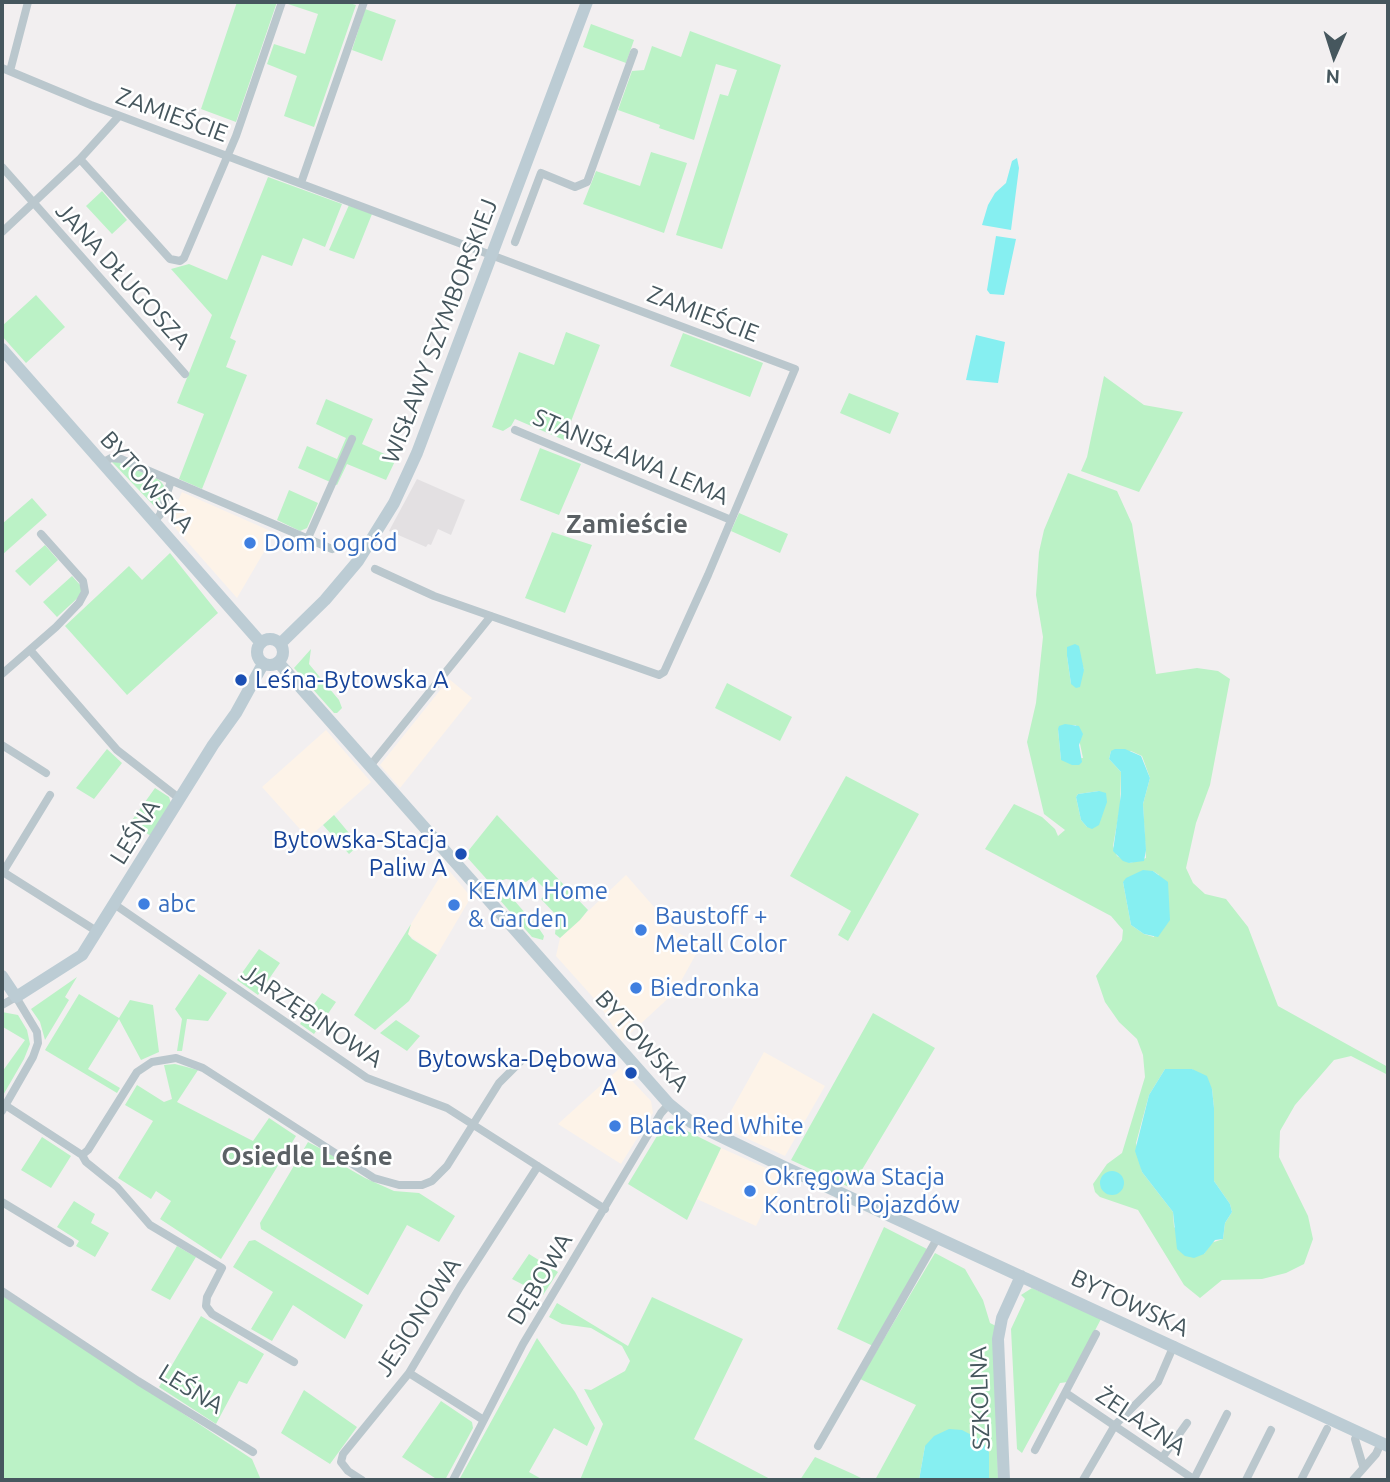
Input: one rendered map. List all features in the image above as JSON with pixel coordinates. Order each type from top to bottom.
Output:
[{"type":"main road","name":"WISŁAWY SZYMBORSKIEJ","points":[[280,645],[326,600],[358,561],[394,503],[417,453],[587,2]]},
{"type":"main road","name":"BYTOWSKA","points":[[2,349],[261,643]]},
{"type":"main road","points":[[271,639],[280,645],[283,654],[278,662],[272,665],[263,664],[257,654],[261,643],[271,639]]},
{"type":"main road","name":"BYTOWSKA","points":[[278,662],[669,1104],[706,1130],[1385,1444]]},
{"type":"main road","name":"LEŚNA","points":[[16,997],[76,960],[98,932],[236,713],[263,664]]},
{"type":"main road","points":[[2,976],[16,997]]},
{"type":"main road","name":"SZKOLNA","points":[[1004,1480],[998,1339],[1003,1318],[1021,1276]]},
{"type":"street","points":[[6,69],[28,2]]},
{"type":"street","points":[[80,159],[167,256],[175,261],[184,258],[236,136],[282,2]]},
{"type":"street","points":[[301,183],[364,2]]},
{"type":"street","points":[[526,166],[575,187],[587,182],[634,52]]},
{"type":"street","name":"ZAMIEŚCIE","points":[[6,69],[119,116],[794,369],[671,657],[664,672],[659,675],[434,596],[374,569]]},
{"type":"street","points":[[2,232],[80,159],[119,116]]},
{"type":"street","name":"JANA DŁUGOSZA","points":[[2,167],[185,374]]},
{"type":"street","points":[[515,242],[541,173]]},
{"type":"street","name":"STANISŁAWA LEMA","points":[[515,430],[731,520]]},
{"type":"street","points":[[308,538],[352,439]]},
{"type":"street","points":[[102,463],[111,458],[121,459],[332,549]]},
{"type":"street","points":[[154,521],[160,515],[171,481]]},
{"type":"street","points":[[2,674],[79,603],[85,592],[83,581],[41,534]]},
{"type":"street","points":[[370,766],[491,617]]},
{"type":"street","points":[[30,650],[117,750],[180,799]]},
{"type":"street","points":[[2,745],[46,773]]},
{"type":"street","points":[[50,795],[3,872],[98,932]]},
{"type":"street","name":"JARZĘBINOWA","points":[[114,904],[367,1079],[437,1104],[473,1124],[605,1209]]},
{"type":"street","points":[[16,997],[37,1032],[38,1043],[4,1108],[82,1155],[150,1225],[222,1268],[207,1297],[206,1306],[212,1314],[294,1363]]},
{"type":"street","name":"LEŚNA","points":[[2,1005],[16,997]]},
{"type":"street","points":[[82,1155],[89,1150],[137,1072],[152,1062],[167,1058],[183,1060],[203,1068],[362,1172],[399,1185],[422,1185],[440,1174],[499,1083],[521,1061]]},
{"type":"street","name":"DĘBOWA","points":[[453,1480],[482,1419],[534,1324],[661,1113],[669,1104]]},
{"type":"street","name":"JESIONOWA","points":[[362,1480],[348,1471],[341,1462],[343,1454],[408,1373],[538,1166]]},
{"type":"street","points":[[2,1202],[70,1243]]},
{"type":"street","points":[[818,1446],[938,1237]]},
{"type":"street","name":"LEŚNA","points":[[2,1291],[138,1381],[253,1452]]},
{"type":"street","points":[[1035,1450],[1096,1334]]},
{"type":"street","points":[[1083,1480],[1115,1425],[1158,1382],[1174,1345]]},
{"type":"street","points":[[408,1373],[482,1419]]},
{"type":"street","name":"ŻELAZNA","points":[[1066,1393],[1192,1478]]},
{"type":"street","points":[[1179,1480],[1192,1478],[1227,1414]]},
{"type":"street","points":[[1162,1458],[1187,1423]]},
{"type":"street","points":[[1301,1480],[1327,1429]]},
{"type":"street","points":[[1246,1480],[1271,1430]]},
{"type":"street","points":[[1359,1432],[1355,1439],[1363,1466]]},
{"type":"street","points":[[1353,1480],[1385,1444]]},
{"type":"shaded area","points":[[417,479],[465,500],[451,535],[438,529],[431,545],[426,547],[389,531]]},
{"type":"shaded area","points":[[182,492],[275,533],[237,598],[169,521]]},
{"type":"shaded area","points":[[449,679],[472,698],[400,788],[380,765]]},
{"type":"shaded area","points":[[326,730],[371,782],[308,838],[262,787]]},
{"type":"shaded area","points":[[446,867],[471,897],[437,955],[407,934]]},
{"type":"shaded area","points":[[626,875],[676,932],[701,945],[675,992],[622,1041],[599,1004],[556,956],[560,938]]},
{"type":"shaded area","points":[[764,1052],[825,1086],[785,1156],[722,1127]]},
{"type":"shaded area","points":[[620,1068],[651,1101],[653,1113],[621,1164],[558,1124]]},
{"type":"shaded area","points":[[721,1148],[784,1176],[771,1206],[764,1210],[756,1226],[697,1199]]},
{"type":"green space","points":[[237,2],[277,2],[236,122],[201,109]]},
{"type":"green space","points":[[288,2],[346,2],[356,5],[314,127],[284,116],[297,76],[267,64],[274,44],[305,54],[318,14]]},
{"type":"green space","points":[[365,9],[396,20],[382,61],[352,50]]},
{"type":"green space","points":[[591,24],[634,40],[626,63],[583,47]]},
{"type":"green space","points":[[690,31],[781,65],[722,249],[676,235],[720,94],[728,96],[737,70],[716,64],[694,140],[618,110],[632,71],[644,70],[652,46],[681,57]]},
{"type":"green space","points":[[651,152],[687,163],[664,233],[583,204],[596,171],[640,186]]},
{"type":"green space","points":[[268,177],[342,204],[325,247],[303,238],[292,266],[262,255],[230,338],[236,341],[226,367],[247,375],[202,489],[179,479],[204,414],[177,403],[212,315],[171,269],[189,264],[227,280]]},
{"type":"green space","points":[[102,191],[127,220],[112,234],[86,206]]},
{"type":"green space","points":[[349,205],[372,214],[354,259],[329,250]]},
{"type":"green space","points":[[36,295],[65,327],[26,363],[2,336],[2,326]]},
{"type":"green space","points":[[566,332],[600,345],[564,440],[515,419],[511,426],[503,431],[492,427],[519,352],[554,365]]},
{"type":"green space","points":[[683,333],[763,363],[750,397],[670,366]]},
{"type":"green space","points":[[1104,376],[1144,405],[1183,412],[1139,492],[1081,471],[1087,457]]},
{"type":"green space","points":[[849,393],[899,413],[890,434],[840,413]]},
{"type":"green space","points":[[326,399],[373,419],[362,444],[396,459],[386,480],[347,464],[337,485],[298,468],[307,446],[337,459],[346,438],[316,424]]},
{"type":"green space","points":[[540,448],[581,464],[559,515],[520,500]]},
{"type":"green space","points":[[112,462],[162,483],[164,486],[158,510]]},
{"type":"green space","points":[[1068,473],[1117,491],[1132,524],[1156,674],[1197,668],[1218,671],[1230,679],[1210,785],[1196,823],[1186,868],[1193,883],[1205,894],[1226,899],[1248,927],[1278,1006],[1388,1067],[1388,1075],[1351,1056],[1334,1060],[1295,1105],[1280,1131],[1279,1157],[1308,1216],[1313,1239],[1304,1264],[1286,1273],[1262,1279],[1222,1280],[1200,1298],[1184,1285],[1138,1210],[1100,1197],[1093,1184],[1107,1164],[1122,1153],[1145,1077],[1143,1055],[1137,1039],[1119,1022],[1105,1002],[1096,976],[1122,940],[1123,930],[1111,916],[985,849],[1014,804],[1042,817],[1055,829],[1058,836],[1065,830],[1044,814],[1027,742],[1036,703],[1043,637],[1036,595],[1039,552],[1044,530]],"holes":[[[1067,656],[1080,657],[1084,670],[1071,684]],[[1076,725],[1083,758],[1061,760],[1058,729]],[[1111,751],[1131,751],[1142,756],[1150,778],[1143,804],[1146,858],[1130,863],[1117,856],[1113,846],[1120,807],[1121,772],[1109,759]],[[1099,791],[1087,827],[1081,820],[1076,797],[1078,794]],[[1153,871],[1159,875],[1154,937],[1131,925],[1123,882]],[[1165,1069],[1192,1069],[1212,1089],[1214,1181],[1230,1204],[1232,1212],[1225,1223],[1223,1239],[1211,1243],[1204,1254],[1174,1227],[1173,1212],[1142,1172],[1136,1143],[1149,1095]]]},
{"type":"green space","points":[[289,490],[318,503],[307,528],[300,531],[277,520]]},
{"type":"green space","points":[[32,498],[47,515],[2,555],[2,524]]},
{"type":"green space","points":[[739,513],[788,534],[780,553],[731,531]]},
{"type":"green space","points":[[552,532],[592,545],[565,613],[525,598]]},
{"type":"green space","points":[[45,545],[58,560],[30,586],[15,571]]},
{"type":"green space","points":[[170,553],[218,613],[127,695],[65,626],[129,566],[142,580]]},
{"type":"green space","points":[[72,576],[82,587],[82,594],[57,617],[43,602]]},
{"type":"green space","points":[[311,649],[309,664],[339,700],[342,708],[337,713],[334,713],[294,668]]},
{"type":"green space","points":[[727,683],[792,717],[780,741],[715,708]]},
{"type":"green space","points":[[107,749],[122,763],[94,799],[76,788]]},
{"type":"green space","points":[[846,776],[919,814],[848,941],[838,935],[851,911],[790,876]]},
{"type":"green space","points":[[155,788],[169,797],[171,803],[151,836],[130,823]]},
{"type":"green space","points":[[334,815],[359,845],[349,854],[323,825]]},
{"type":"green space","points":[[497,815],[588,910],[560,938],[555,934],[557,916],[541,899],[548,892],[533,877],[526,882],[506,879],[491,884],[465,855]]},
{"type":"green space","points":[[505,896],[513,899],[540,930],[544,936],[543,940],[532,937],[499,899]]},
{"type":"green space","points":[[411,924],[408,934],[412,939],[437,955],[409,1001],[375,1030],[354,1015]]},
{"type":"green space","points":[[259,949],[280,963],[258,995],[237,980]]},
{"type":"green space","points":[[199,974],[227,993],[208,1021],[187,1019],[182,1051],[177,1051],[182,1019],[175,1009]]},
{"type":"green space","points":[[77,977],[65,997],[69,1000],[45,1040],[40,1022],[31,1009]]},
{"type":"green space","points":[[322,993],[336,1002],[314,1034],[300,1024]]},
{"type":"green space","points":[[79,994],[119,1018],[130,1000],[153,1005],[159,1052],[141,1060],[119,1019],[88,1069],[120,1088],[117,1093],[45,1050]]},
{"type":"green space","points":[[2,1012],[18,1015],[27,1030],[30,1044],[2,1097],[2,1072],[25,1040],[3,1027]]},
{"type":"green space","points":[[873,1013],[935,1048],[851,1188],[791,1160]]},
{"type":"green space","points":[[396,1020],[420,1036],[407,1051],[380,1033]]},
{"type":"green space","points":[[175,1064],[198,1070],[177,1102],[253,1141],[269,1118],[296,1136],[221,1259],[160,1219],[171,1201],[156,1191],[151,1199],[118,1178],[153,1121],[125,1105],[137,1085],[164,1102],[172,1099],[164,1065]]},
{"type":"green space","points":[[673,1124],[721,1148],[687,1220],[628,1184],[660,1131]]},
{"type":"green space","points":[[42,1137],[71,1156],[51,1188],[21,1170]]},
{"type":"green space","points":[[308,1142],[331,1154],[344,1166],[365,1178],[394,1191],[419,1193],[455,1216],[439,1242],[407,1225],[368,1295],[261,1229],[260,1223]]},
{"type":"green space","points":[[74,1201],[95,1214],[91,1223],[109,1233],[95,1257],[76,1246],[79,1241],[57,1227]]},
{"type":"green space","points":[[884,1227],[927,1249],[873,1346],[837,1329]]},
{"type":"green space","points":[[255,1240],[363,1305],[345,1339],[293,1305],[272,1341],[251,1329],[273,1292],[233,1267],[249,1241]]},
{"type":"green space","points":[[177,1246],[196,1257],[170,1300],[151,1290]]},
{"type":"green space","points":[[935,1253],[965,1269],[983,1300],[990,1323],[996,1326],[998,1480],[989,1480],[989,1460],[925,1446],[919,1480],[875,1480],[916,1405],[860,1379]]},
{"type":"green space","points":[[529,1254],[558,1272],[543,1295],[512,1279]]},
{"type":"green space","points":[[1032,1288],[1101,1319],[1068,1382],[1060,1383],[1022,1453],[1017,1449],[1011,1329],[1025,1299],[1021,1295]]},
{"type":"green space","points":[[2,1294],[252,1459],[261,1480],[2,1480]]},
{"type":"green space","points":[[652,1297],[743,1339],[694,1439],[772,1480],[580,1480],[603,1424],[584,1389],[591,1390],[625,1371],[630,1361],[622,1346],[591,1328],[562,1324],[549,1317],[557,1303],[628,1346]]},
{"type":"green space","points":[[201,1316],[264,1354],[247,1384],[239,1381],[216,1424],[159,1387]]},
{"type":"green space","points":[[537,1338],[575,1392],[595,1428],[587,1446],[554,1428],[529,1472],[543,1480],[459,1480]]},
{"type":"green space","points":[[304,1390],[357,1427],[330,1464],[281,1433]]},
{"type":"green space","points":[[441,1401],[472,1422],[473,1428],[445,1480],[438,1480],[402,1457]]},
{"type":"green space","points":[[815,1457],[853,1474],[865,1480],[800,1480]]},
{"type":"water","points":[[1017,158],[1019,168],[1011,230],[982,225],[988,205],[995,193],[1006,183],[1012,161]]},
{"type":"water","points":[[996,236],[1016,239],[1004,295],[990,294],[987,290]]},
{"type":"water","points":[[976,335],[1005,342],[998,383],[966,380]]},
{"type":"water","points":[[1075,644],[1079,646],[1084,670],[1080,687],[1076,688],[1071,684],[1067,656],[1067,647]]},
{"type":"water","points":[[1065,724],[1079,726],[1083,734],[1079,745],[1082,762],[1079,765],[1061,760],[1058,729]]},
{"type":"water","points":[[1125,749],[1141,756],[1150,778],[1143,804],[1146,850],[1144,861],[1129,863],[1113,851],[1121,794],[1121,772],[1109,759],[1111,751]]},
{"type":"water","points":[[1099,791],[1106,793],[1107,802],[1099,825],[1092,829],[1081,820],[1076,797],[1078,794]]},
{"type":"water","points":[[1143,870],[1153,871],[1168,882],[1170,920],[1158,937],[1144,934],[1131,925],[1123,882]]},
{"type":"water","points":[[1165,1069],[1192,1069],[1207,1076],[1212,1089],[1214,1108],[1214,1181],[1230,1204],[1232,1212],[1225,1223],[1223,1239],[1215,1240],[1204,1254],[1194,1258],[1185,1256],[1177,1249],[1173,1212],[1142,1172],[1135,1151],[1149,1095]]},
{"type":"water","points":[[1112,1171],[1123,1178],[1124,1183],[1117,1194],[1112,1195],[1101,1188],[1100,1183],[1107,1172]]},
{"type":"water","points":[[949,1429],[962,1430],[981,1440],[989,1452],[989,1480],[919,1480],[925,1446],[934,1436]]},
{"type":"place","name":"Dom i ogród","points":[[250,543]]},
{"type":"place","name":"Leśna-Bytowska A","points":[[241,680]]},
{"type":"place","name":"Bytowska-Stacja Paliw A","points":[[461,854]]},
{"type":"place","name":"abc","points":[[144,904]]},
{"type":"place","name":"KEMM Home & Garden","points":[[454,905]]},
{"type":"place","name":"Baustoff + Metall Color","points":[[641,930]]},
{"type":"place","name":"Biedronka","points":[[636,988]]},
{"type":"place","name":"Bytowska-Dębowa A","points":[[631,1073]]},
{"type":"place","name":"Black Red White","points":[[615,1126]]},
{"type":"place","name":"Okręgowa Stacja Kontroli Pojazdów","points":[[750,1191]]},
{"type":"district","name":"Zamieście","points":[[627,524]]},
{"type":"district","name":"Osiedle Leśne","points":[[307,1156]]}]
